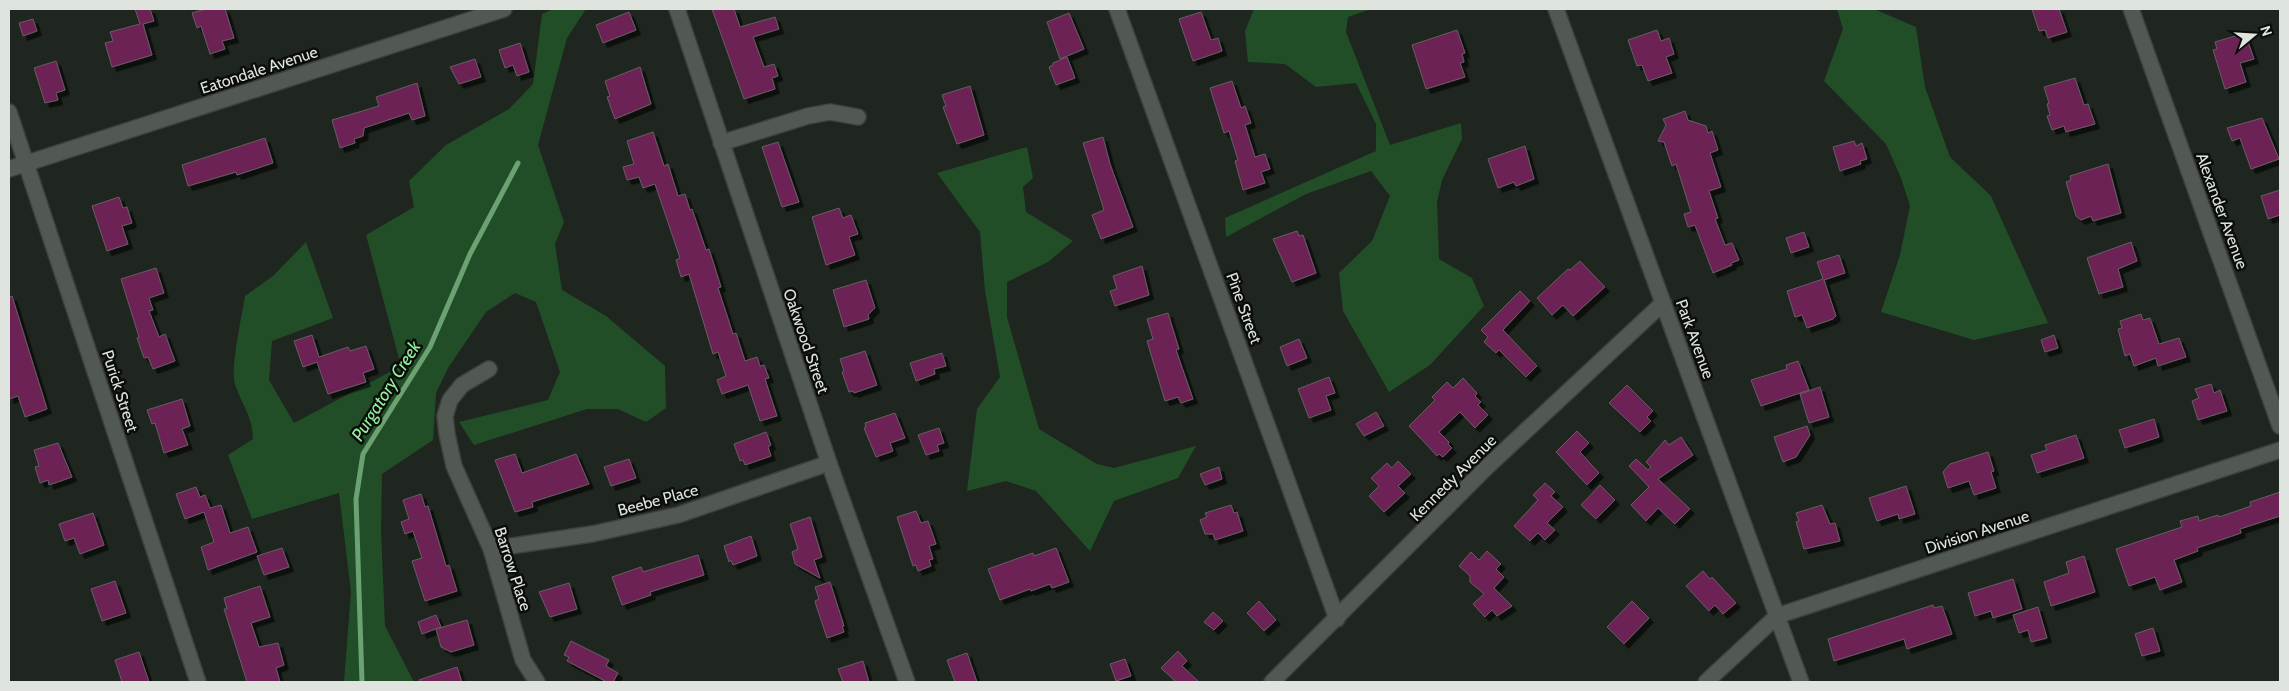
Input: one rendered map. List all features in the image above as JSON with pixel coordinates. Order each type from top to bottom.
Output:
[{"type":"street","name":"Eatondale Avenue","points":[[9,169],[504,9]]},
{"type":"street","name":"Oakwood Street","points":[[676,9],[829,463],[907,682]]},
{"type":"street","name":"Pine Street","points":[[1117,9],[1337,619]]},
{"type":"street","name":"Park Avenue","points":[[1556,9],[1801,682]]},
{"type":"street","name":"Alexander Avenue","points":[[2131,9],[2280,426]]},
{"type":"street","name":"Purick Street","points":[[9,112],[198,682]]},
{"type":"street","points":[[722,143],[808,116],[830,112],[858,117]]},
{"type":"street","name":"Kennedy Avenue","points":[[1273,682],[1488,466],[1663,303]]},
{"type":"street","name":"Barrow Place","points":[[489,369],[462,385],[450,400],[445,416],[454,466],[491,549],[522,660],[537,682]]},
{"type":"street","name":"Division Avenue","points":[[1706,682],[1777,616],[2280,450]]},
{"type":"street","name":"Beebe Place","points":[[491,549],[592,534],[678,515],[829,463]]},
{"type":"green space","points":[[553,9],[586,9],[567,38],[538,145],[564,222],[555,244],[562,290],[606,316],[665,366],[666,408],[646,422],[618,409],[587,409],[474,445],[459,422],[548,400],[560,372],[536,302],[515,293],[486,312],[448,368],[436,393],[433,440],[382,474],[381,530],[385,626],[414,682],[344,682],[351,592],[339,493],[252,519],[228,455],[253,439],[251,423],[234,377],[235,355],[245,296],[273,276],[306,242],[333,318],[272,341],[269,380],[294,423],[401,366],[366,235],[414,207],[409,181],[446,145],[509,109],[533,84],[542,14]]},
{"type":"green space","points":[[1254,9],[1371,9],[1348,17],[1346,32],[1390,145],[1461,123],[1462,139],[1442,180],[1437,202],[1439,259],[1472,278],[1484,306],[1430,365],[1389,392],[1343,311],[1339,273],[1372,241],[1390,196],[1371,171],[1306,194],[1226,237],[1225,218],[1376,151],[1376,124],[1356,83],[1316,87],[1285,64],[1248,62],[1245,31]]},
{"type":"green space","points":[[1837,9],[1874,9],[1916,27],[1925,87],[1950,157],[1991,196],[2048,323],[1974,340],[1881,312],[1900,255],[1910,206],[1901,178],[1886,144],[1824,81],[1843,29]]},
{"type":"green space","points":[[1027,147],[1033,178],[1023,187],[1026,212],[1073,241],[1048,262],[1007,282],[1007,317],[1039,429],[1097,464],[1114,468],[1196,446],[1178,478],[1114,501],[1090,551],[1036,491],[1006,481],[967,491],[977,409],[1000,377],[985,291],[980,232],[937,173]]},
{"type":"building","points":[[135,9],[150,9],[154,21],[143,24],[152,55],[112,67],[105,43],[113,41],[110,32],[140,24]]},
{"type":"building","points":[[206,9],[225,9],[234,38],[222,41],[225,49],[210,54],[201,26],[197,28],[192,13]]},
{"type":"building","points":[[712,9],[734,9],[740,27],[775,17],[779,29],[753,37],[764,67],[774,64],[778,76],[772,78],[775,89],[744,99]]},
{"type":"building","points":[[2032,9],[2059,9],[2067,32],[2048,38],[2045,30],[2039,31]]},
{"type":"building","points":[[629,12],[636,30],[603,43],[596,25]]},
{"type":"building","points":[[1201,12],[1211,40],[1218,38],[1222,51],[1193,61],[1179,19]]},
{"type":"building","points":[[1069,13],[1084,49],[1060,59],[1047,22]]},
{"type":"building","points":[[33,19],[37,31],[23,36],[19,23]]},
{"type":"building","points":[[1457,30],[1465,53],[1462,54],[1464,62],[1460,63],[1465,77],[1426,89],[1412,45]]},
{"type":"building","points":[[1657,30],[1661,41],[1669,38],[1674,54],[1666,57],[1672,73],[1648,81],[1642,65],[1637,66],[1628,40]]},
{"type":"building","points":[[2245,33],[2254,59],[2240,63],[2246,82],[2225,89],[2213,50],[2217,49],[2215,42]]},
{"type":"building","points":[[520,43],[529,72],[517,76],[513,65],[505,68],[499,50]]},
{"type":"building","points":[[1067,57],[1075,78],[1056,85],[1049,67],[1053,63]]},
{"type":"building","points":[[475,59],[481,77],[459,84],[450,67]]},
{"type":"building","points":[[56,61],[65,90],[56,93],[58,100],[45,103],[34,68]]},
{"type":"building","points":[[640,67],[651,104],[615,119],[607,97],[610,96],[605,81]]},
{"type":"building","points":[[2075,78],[2084,105],[2088,104],[2095,124],[2066,132],[2064,126],[2052,130],[2047,116],[2050,115],[2047,104],[2049,103],[2044,87]]},
{"type":"building","points":[[1232,81],[1241,108],[1245,106],[1251,123],[1245,125],[1255,157],[1265,154],[1270,169],[1261,172],[1265,183],[1243,190],[1235,161],[1238,160],[1229,131],[1224,133],[1210,88]]},
{"type":"building","points":[[417,83],[425,116],[412,120],[409,113],[364,128],[363,136],[354,139],[355,143],[340,148],[332,120],[379,106],[376,97]]},
{"type":"building","points":[[970,86],[984,135],[957,144],[943,107],[946,106],[942,95]]},
{"type":"building","points":[[1685,111],[1688,120],[1706,126],[1708,133],[1712,131],[1718,150],[1710,153],[1721,187],[1709,191],[1718,218],[1715,219],[1725,245],[1732,243],[1739,260],[1713,273],[1695,225],[1688,227],[1684,214],[1691,212],[1676,164],[1672,166],[1664,142],[1658,141],[1666,125],[1663,119]]},
{"type":"building","points":[[2262,118],[2279,159],[2251,169],[2240,138],[2232,141],[2227,128]]},
{"type":"building","points":[[653,132],[664,166],[668,164],[678,196],[685,194],[706,250],[709,249],[721,287],[718,288],[733,334],[736,333],[745,361],[757,357],[760,366],[764,365],[769,378],[765,379],[777,416],[760,421],[748,385],[722,394],[717,380],[726,376],[718,352],[713,354],[689,274],[681,277],[676,260],[680,258],[655,184],[643,188],[639,177],[627,180],[623,167],[634,164],[627,141]]},
{"type":"building","points":[[1103,137],[1110,164],[1133,227],[1101,239],[1092,215],[1104,210],[1083,143]]},
{"type":"building","points":[[265,138],[273,163],[237,175],[236,172],[188,186],[182,165]]},
{"type":"building","points":[[1854,141],[1856,146],[1862,143],[1867,159],[1860,161],[1861,164],[1840,171],[1833,147]]},
{"type":"building","points":[[778,142],[799,202],[782,207],[762,147]]},
{"type":"building","points":[[1525,146],[1534,179],[1516,186],[1514,182],[1498,188],[1488,159]]},
{"type":"building","points":[[2108,164],[2121,213],[2093,221],[2091,216],[2081,220],[2076,216],[2066,182],[2071,180],[2070,176]]},
{"type":"building","points":[[2280,190],[2280,215],[2268,219],[2261,196]]},
{"type":"building","points":[[119,197],[123,208],[127,207],[132,223],[122,226],[128,244],[107,251],[92,206]]},
{"type":"building","points":[[839,208],[843,218],[851,215],[858,234],[849,237],[855,255],[826,265],[812,217]]},
{"type":"building","points":[[1297,231],[1299,236],[1303,235],[1316,273],[1292,282],[1273,239]]},
{"type":"building","points":[[1804,232],[1809,247],[1791,253],[1786,238]]},
{"type":"building","points":[[2131,242],[2137,261],[2118,269],[2123,287],[2099,294],[2087,258]]},
{"type":"building","points":[[1839,255],[1845,273],[1824,280],[1836,316],[1833,319],[1807,328],[1802,315],[1795,317],[1787,291],[1823,279],[1817,262]]},
{"type":"building","points":[[1580,261],[1605,287],[1573,316],[1563,305],[1552,315],[1537,298],[1568,269],[1570,270]]},
{"type":"building","points":[[1142,266],[1149,295],[1115,306],[1110,291],[1117,289],[1113,276]]},
{"type":"building","points":[[156,268],[164,293],[149,298],[153,310],[149,311],[159,337],[165,334],[175,361],[153,369],[148,357],[144,358],[121,279]]},
{"type":"building","points":[[866,280],[875,308],[868,315],[869,319],[844,327],[833,290]]},
{"type":"building","points":[[1520,291],[1530,301],[1503,330],[1537,366],[1526,377],[1499,350],[1496,353],[1484,342],[1488,337],[1481,330]]},
{"type":"building","points":[[12,296],[47,409],[25,417],[18,396],[9,399],[9,297]]},
{"type":"building","points":[[1168,313],[1179,349],[1176,350],[1193,399],[1181,403],[1178,397],[1165,401],[1147,341],[1153,339],[1147,319]]},
{"type":"building","points":[[2141,314],[2143,320],[2150,318],[2159,344],[2179,338],[2186,357],[2158,366],[2156,358],[2134,366],[2130,354],[2125,356],[2118,329],[2122,328],[2120,321]]},
{"type":"building","points":[[312,335],[319,357],[348,347],[350,351],[366,346],[374,369],[363,373],[366,382],[328,394],[317,362],[303,367],[294,341]]},
{"type":"building","points":[[2054,335],[2058,348],[2045,352],[2041,340]]},
{"type":"building","points":[[1299,339],[1307,358],[1287,366],[1280,347]]},
{"type":"building","points":[[865,351],[877,385],[854,393],[853,391],[849,392],[840,359]]},
{"type":"building","points":[[942,353],[946,366],[934,369],[935,374],[916,381],[910,363]]},
{"type":"building","points":[[1798,361],[1809,390],[1761,406],[1751,380],[1787,369],[1786,365]]},
{"type":"building","points":[[1329,377],[1335,393],[1326,396],[1331,410],[1309,418],[1298,389]]},
{"type":"building","points":[[1463,378],[1477,393],[1475,396],[1481,402],[1478,405],[1488,415],[1475,428],[1460,412],[1439,432],[1452,448],[1443,457],[1439,454],[1437,456],[1409,426],[1435,400],[1432,397],[1447,382],[1453,388]]},
{"type":"building","points":[[2211,384],[2214,393],[2220,390],[2227,411],[2198,420],[2192,401],[2199,398],[2195,389]]},
{"type":"building","points":[[1627,385],[1653,411],[1647,417],[1651,421],[1640,432],[1609,403]]},
{"type":"building","points":[[1820,387],[1829,417],[1809,423],[1800,394]]},
{"type":"building","points":[[182,399],[190,426],[182,429],[188,445],[164,453],[155,423],[152,424],[147,410]]},
{"type":"building","points":[[1376,412],[1384,426],[1364,436],[1356,424]]},
{"type":"building","points":[[895,413],[905,438],[890,443],[893,451],[876,457],[864,428],[866,427],[865,423]]},
{"type":"building","points":[[2154,419],[2159,437],[2125,448],[2119,430]]},
{"type":"building","points":[[1807,426],[1810,435],[1796,457],[1783,462],[1774,437]]},
{"type":"building","points":[[939,428],[944,443],[937,445],[939,451],[926,455],[918,435]]},
{"type":"building","points":[[1577,431],[1589,443],[1580,452],[1599,473],[1587,485],[1556,452]]},
{"type":"building","points":[[766,432],[771,445],[768,447],[771,456],[745,465],[743,460],[740,461],[734,444]]},
{"type":"building","points":[[2076,435],[2084,458],[2037,473],[2031,455],[2047,450],[2045,445]]},
{"type":"building","points":[[1681,437],[1693,455],[1658,479],[1690,509],[1675,524],[1658,508],[1646,521],[1631,505],[1649,487],[1629,466],[1636,459],[1648,470],[1651,467],[1646,462],[1665,440],[1669,445]]},
{"type":"building","points":[[58,443],[72,477],[49,485],[48,480],[40,483],[35,467],[39,466],[34,450]]},
{"type":"building","points":[[1988,452],[1994,471],[1991,472],[1996,488],[1974,495],[1969,481],[1948,488],[1943,472],[1950,464]]},
{"type":"building","points":[[515,454],[522,473],[576,454],[589,484],[532,502],[533,507],[515,512],[495,460]]},
{"type":"building","points":[[629,459],[636,478],[611,486],[604,467]]},
{"type":"building","points":[[1398,461],[1411,474],[1398,486],[1405,493],[1384,512],[1369,496],[1379,486],[1371,478],[1387,463],[1392,468]]},
{"type":"building","points":[[1219,467],[1222,479],[1205,485],[1200,474]]},
{"type":"building","points":[[1545,483],[1555,492],[1551,496],[1563,507],[1547,523],[1555,530],[1545,540],[1538,533],[1530,541],[1514,526],[1538,500],[1533,495]]},
{"type":"building","points":[[1600,485],[1615,500],[1596,519],[1581,505]]},
{"type":"building","points":[[1906,486],[1915,514],[1899,519],[1898,514],[1877,521],[1869,498]]},
{"type":"building","points":[[196,487],[200,497],[205,495],[210,508],[221,505],[230,533],[248,527],[257,552],[208,570],[201,547],[214,542],[204,512],[185,519],[176,494]]},
{"type":"building","points":[[2280,492],[2280,516],[2240,529],[2241,533],[2197,548],[2198,551],[2174,560],[2182,582],[2160,590],[2155,577],[2129,586],[2116,549],[2182,527],[2180,521],[2198,516],[2199,521],[2218,515],[2219,517],[2251,506],[2250,502]]},
{"type":"building","points":[[421,494],[425,507],[428,506],[446,566],[449,565],[457,591],[425,601],[412,561],[422,558],[413,531],[405,534],[401,522],[409,519],[403,500]]},
{"type":"building","points":[[1231,505],[1234,513],[1237,512],[1243,531],[1215,540],[1213,534],[1205,534],[1200,520],[1207,517],[1205,513]]},
{"type":"building","points":[[1822,505],[1830,524],[1835,523],[1840,541],[1804,549],[1796,522],[1799,521],[1796,513]]},
{"type":"building","points":[[916,511],[921,523],[928,521],[936,544],[929,546],[933,559],[929,560],[931,566],[918,571],[916,565],[913,566],[897,517]]},
{"type":"building","points":[[93,513],[104,545],[80,554],[74,538],[65,541],[59,524]]},
{"type":"building","points":[[810,517],[822,557],[814,560],[820,578],[795,564],[792,552],[798,549],[790,524]]},
{"type":"building","points":[[751,536],[757,556],[733,565],[731,560],[729,562],[724,546]]},
{"type":"building","points":[[282,548],[289,567],[264,575],[257,556]]},
{"type":"building","points":[[1056,548],[1069,582],[1052,588],[1050,584],[1031,591],[1030,589],[1000,600],[988,569],[1033,553],[1034,556]]},
{"type":"building","points":[[1487,551],[1501,564],[1496,569],[1504,577],[1494,588],[1512,606],[1497,616],[1492,610],[1485,617],[1473,604],[1484,594],[1470,582],[1470,576],[1459,566],[1471,552],[1479,560]]},
{"type":"building","points":[[698,555],[704,575],[650,592],[651,595],[622,605],[612,577],[641,567],[643,572]]},
{"type":"building","points":[[2084,556],[2095,592],[2051,606],[2044,582],[2069,573],[2066,562]]},
{"type":"building","points":[[1703,571],[1710,579],[1712,577],[1736,603],[1723,614],[1715,605],[1709,611],[1686,586]]},
{"type":"building","points":[[2013,579],[2022,609],[1993,618],[1991,611],[1975,616],[1968,593]]},
{"type":"building","points":[[115,581],[126,613],[102,621],[91,589]]},
{"type":"building","points":[[830,582],[844,626],[842,626],[844,632],[827,638],[815,601],[819,599],[815,587]]},
{"type":"building","points":[[569,583],[577,609],[550,617],[539,592]]},
{"type":"building","points":[[260,586],[270,617],[251,623],[259,647],[278,643],[284,665],[276,668],[280,682],[247,682],[224,609],[227,609],[224,598]]},
{"type":"building","points":[[1259,601],[1276,620],[1264,631],[1247,613]]},
{"type":"building","points":[[1632,601],[1649,618],[1624,644],[1607,627]]},
{"type":"building","points":[[1933,605],[1934,608],[1942,606],[1952,634],[1907,649],[1904,639],[1834,661],[1828,639]]},
{"type":"building","points":[[2038,607],[2047,638],[2031,642],[2028,630],[2019,633],[2013,615]]},
{"type":"building","points":[[1213,612],[1223,621],[1214,630],[1204,622]]},
{"type":"building","points":[[436,615],[441,627],[422,634],[418,622]]},
{"type":"building","points":[[467,620],[474,645],[451,652],[441,647],[436,629]]},
{"type":"building","points":[[2153,628],[2160,651],[2142,656],[2135,634]]},
{"type":"building","points":[[571,641],[609,660],[606,666],[618,673],[613,682],[607,682],[567,661],[569,657],[564,655]]},
{"type":"building","points":[[1178,651],[1187,661],[1182,666],[1199,682],[1176,682],[1161,668]]},
{"type":"building","points":[[139,652],[149,682],[122,682],[115,660]]},
{"type":"building","points":[[967,653],[977,682],[955,682],[947,660]]},
{"type":"building","points":[[1125,659],[1131,676],[1116,681],[1110,664]]},
{"type":"building","points":[[863,661],[869,682],[843,682],[838,669]]},
{"type":"building","points":[[457,667],[462,682],[420,682],[419,680]]},
{"type":"waterway","name":"Purgatory Creek","points":[[362,682],[356,499],[363,454],[430,347],[470,254],[518,163]]}]
